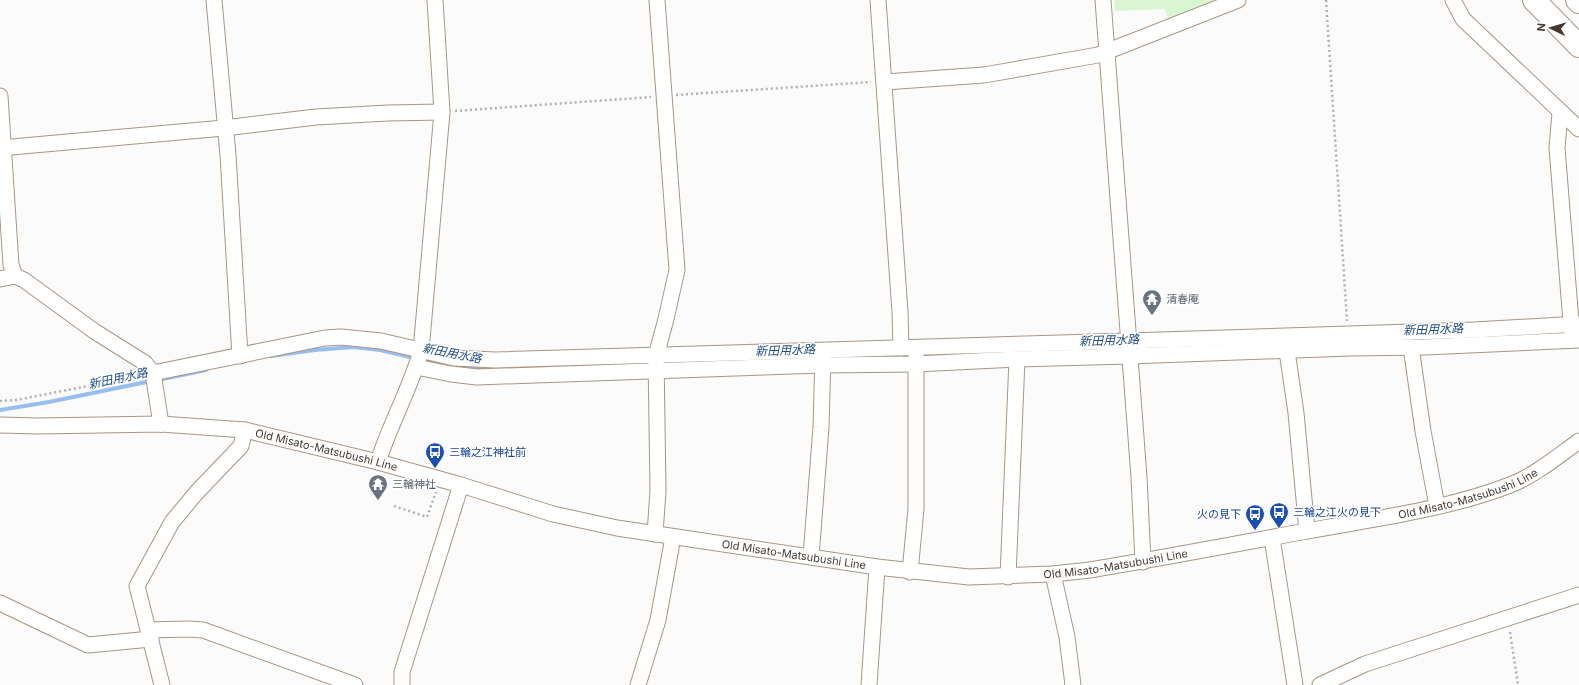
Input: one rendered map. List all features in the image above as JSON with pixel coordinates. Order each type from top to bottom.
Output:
[{"type":"highway","points":[[1534,0],[1579,46]]},
{"type":"street","points":[[214,0],[224,128],[228,156],[240,356]]},
{"type":"street","points":[[378,462],[421,351],[442,112],[435,0]]},
{"type":"street","points":[[655,534],[658,490],[656,356],[666,319],[676,270],[657,0]]},
{"type":"street","points":[[878,0],[909,348],[916,364],[916,509],[910,572]]},
{"type":"street","points":[[1103,0],[1128,349],[1139,477],[1143,562]]},
{"type":"street","points":[[885,82],[984,75],[1107,53],[1238,0]]},
{"type":"street","points":[[1453,0],[1463,19],[1560,113],[1579,129]]},
{"type":"street","points":[[0,96],[2,147],[11,265],[7,277],[24,280],[94,331],[145,363],[154,380],[161,424]]},
{"type":"street","points":[[2,147],[224,128],[316,117],[442,112]]},
{"type":"street","points":[[154,380],[240,356],[324,338],[341,337],[381,341],[454,358],[488,359],[656,356],[909,348],[1287,351],[1576,340],[1557,148],[1560,113]]},
{"type":"street","points":[[416,367],[451,374],[477,377],[656,372],[823,365],[916,364],[1017,359],[1128,349],[1348,334],[1575,325]]},
{"type":"street","points":[[1411,347],[1436,506]]},
{"type":"street","points":[[811,557],[817,488],[823,350]]},
{"type":"street","points":[[1287,351],[1296,413],[1307,531]]},
{"type":"street","points":[[746,368],[747,353]]},
{"type":"street","points":[[1008,577],[1017,359]]},
{"type":"street","name":"Old Misato-Matsubushi Line","points":[[0,425],[38,426],[161,424],[245,430],[378,462],[571,518],[673,537],[910,572],[969,577],[1008,577],[1053,574],[1143,562],[1371,520],[1436,506],[1474,497],[1512,485],[1579,441]]},
{"type":"street","points":[[162,685],[137,586],[172,522],[241,446],[245,430]]},
{"type":"street","points":[[402,685],[402,672],[461,485]]},
{"type":"street","points":[[638,685],[658,620],[673,537]]},
{"type":"street","points":[[1272,538],[1294,685]]},
{"type":"street","points":[[869,685],[877,567]]},
{"type":"street","points":[[1053,574],[1067,637],[1072,685]]},
{"type":"street","points":[[1320,685],[1365,664],[1579,595]]},
{"type":"street","points":[[0,604],[88,645],[188,628],[203,630],[355,685]]},
{"type":"path","points":[[1326,0],[1348,334]]},
{"type":"path","points":[[0,401],[154,380]]},
{"type":"path","points":[[394,506],[427,517],[440,479]]},
{"type":"path","points":[[1508,618],[1518,685]]},
{"type":"green space","points":[[1114,0],[1218,0],[1168,20],[1165,9],[1115,11]]},
{"type":"waterway","name":"新田用水路","points":[[271,356],[353,347],[380,350],[436,363],[484,370]]},
{"type":"waterway","name":"新田用水路","points":[[880,357],[975,354]]},
{"type":"waterway","name":"新田用水路","points":[[158,380],[206,370]]},
{"type":"waterway","name":"新田用水路","points":[[0,410],[49,402],[151,381]]},
{"type":"place","name":"清春庵","points":[[1152,316]]},
{"type":"place","name":"三輪之江神社前","points":[[435,469]]},
{"type":"place","name":"三輪神社","points":[[378,501]]},
{"type":"place","name":"三輪之江火の見下","points":[[1279,529]]},
{"type":"place","name":"火の見下","points":[[1255,531]]}]
